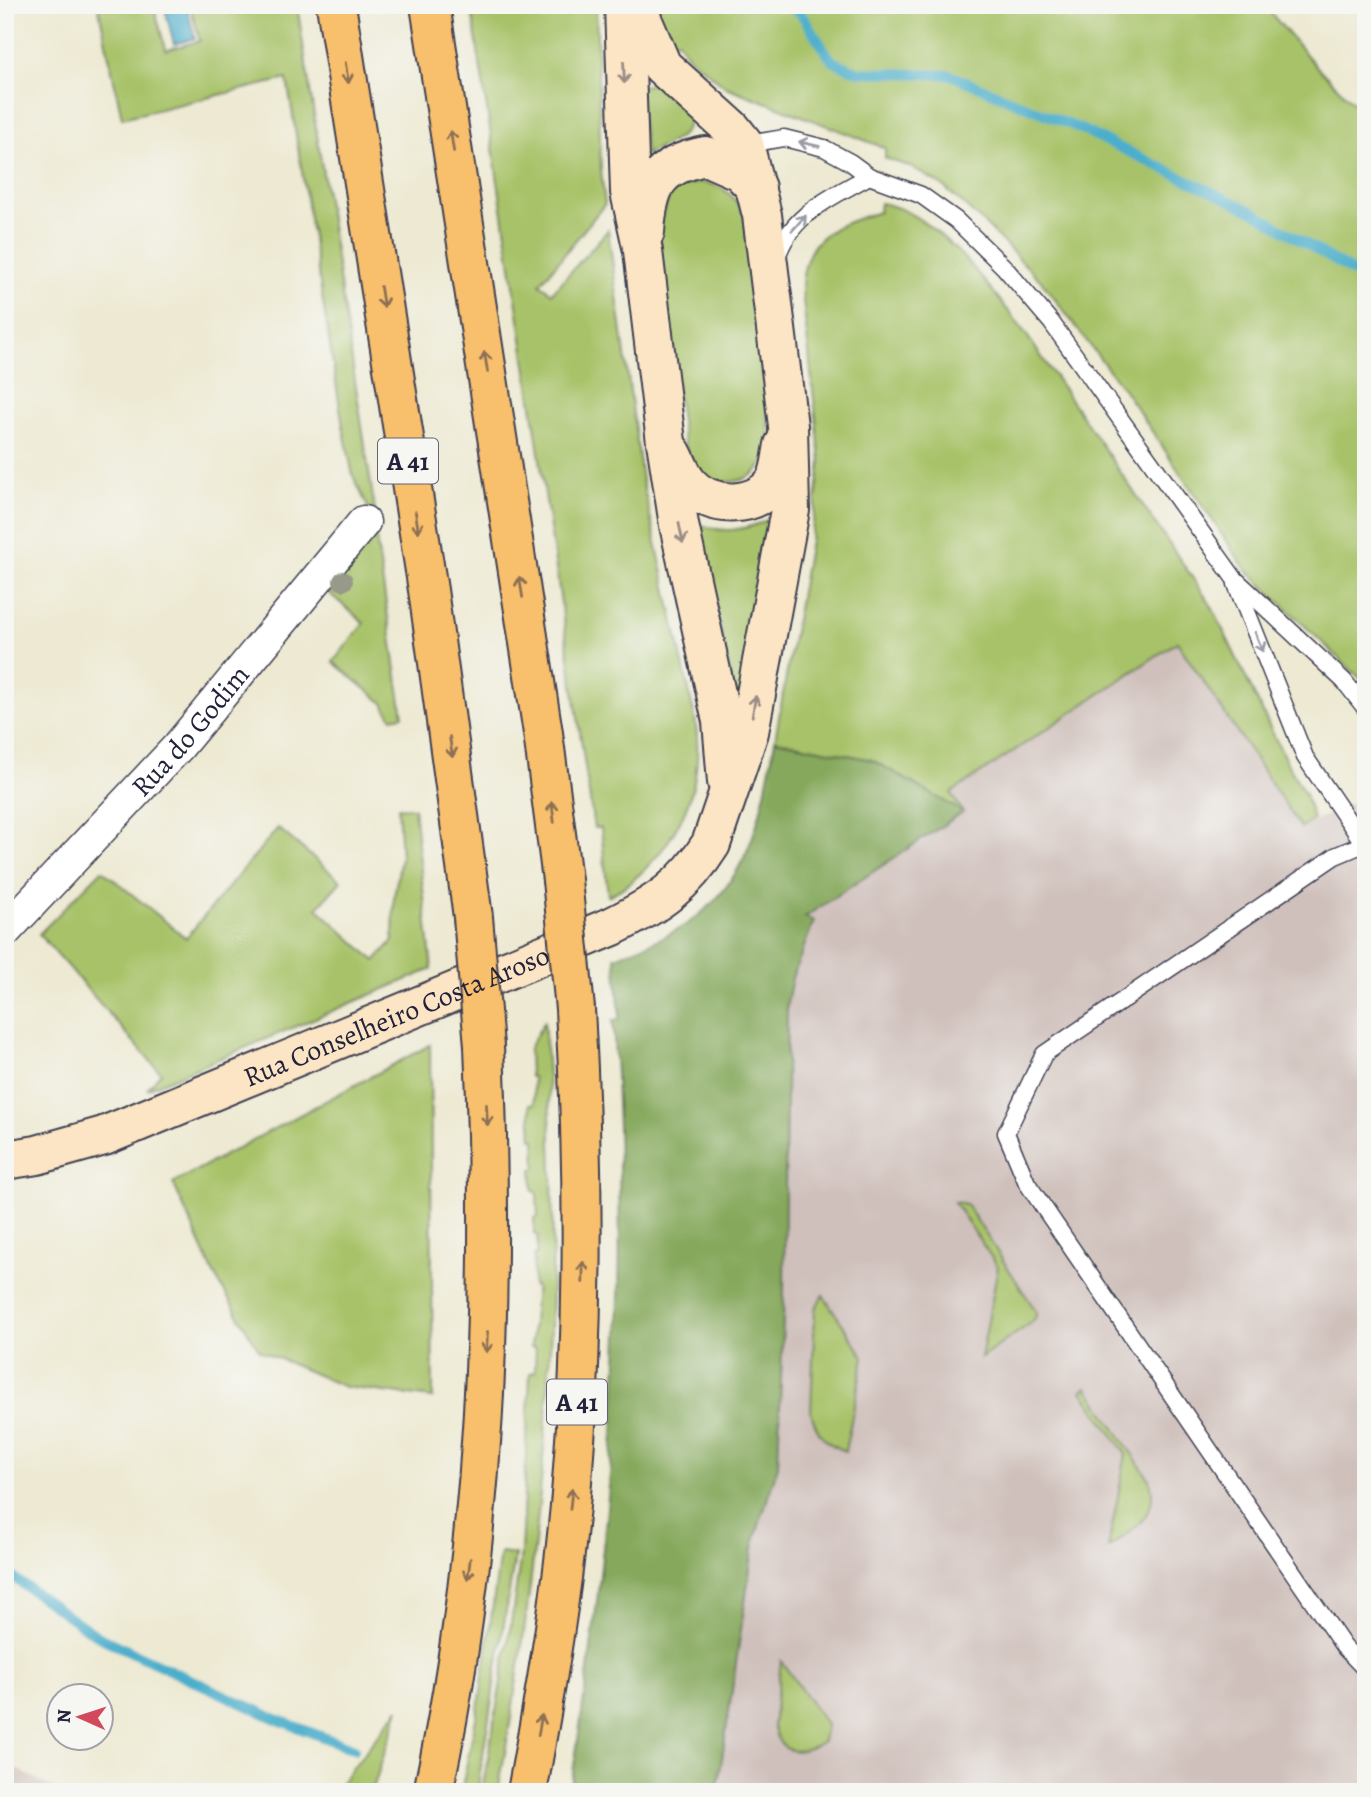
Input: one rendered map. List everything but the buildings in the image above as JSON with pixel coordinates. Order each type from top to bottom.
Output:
[{"type":"highway","name":"A 41","points":[[336,5],[428,590],[472,917],[484,1046],[490,1237],[482,1449],[459,1642],[433,1792]]},
{"type":"highway","name":"A 41","points":[[430,5],[541,719],[562,880],[575,1009],[581,1117],[582,1307],[572,1481],[549,1673],[527,1792]]},
{"type":"main road","name":"Rua Conselheiro Costa Aroso","points":[[624,5],[630,192],[643,251],[679,525],[722,721],[728,795]]},
{"type":"main road","name":"Rua Conselheiro Costa Aroso","points":[[5,1160],[37,1155],[104,1136],[601,931],[648,909],[678,886],[700,861],[718,828],[749,733],[790,510],[788,426],[756,188],[744,144],[732,129],[662,66],[636,5]]},
{"type":"main road","name":"Rua Conselheiro Costa Aroso","points":[[643,251],[650,190],[667,171],[693,158],[706,156]]},
{"type":"main road","points":[[706,156],[740,172],[756,188]]},
{"type":"main road","name":"Rua Conselheiro Costa Aroso","points":[[666,442],[688,484],[705,497],[726,503],[750,500],[767,489],[777,477],[788,426]]},
{"type":"street","name":"Rua do Godim","points":[[5,931],[178,747],[364,522]]},
{"type":"lane","points":[[706,156],[744,144],[784,138],[824,148],[869,176],[921,195],[956,220],[1004,267],[1051,322],[1234,578],[1344,681],[1366,709]]},
{"type":"lane","points":[[770,283],[779,251],[792,230],[815,206],[869,176]]},
{"type":"lane","points":[[1234,578],[1305,757],[1365,844],[1335,856],[1044,1054],[1006,1133],[1027,1183],[1344,1647],[1366,1670]]},
{"type":"shaded area","points":[[1178,642],[1301,827],[1366,797],[1366,1792],[717,1792],[754,1541],[778,1466],[787,1003],[792,978],[814,922],[805,918],[962,812],[951,794]]},
{"type":"shaded area","points":[[5,1763],[61,1792],[5,1792]]},
{"type":"green space","points":[[98,5],[153,5],[166,50],[200,41],[190,5],[297,5],[376,517],[373,518],[353,476],[287,79],[122,118]]},
{"type":"green space","points":[[471,5],[596,5],[601,171],[605,204],[540,284],[552,293],[608,230],[642,480],[697,737],[696,773],[679,824],[647,867],[608,896],[601,828],[594,828]]},
{"type":"green space","points":[[648,5],[1264,5],[1315,65],[1366,115],[1366,684],[1246,570],[1124,390],[1041,281],[985,224],[943,186],[913,168],[885,158],[885,148],[726,87],[690,58],[677,40],[665,48]]},
{"type":"green space","points":[[657,83],[689,114],[688,123],[681,136],[646,155],[637,87]]},
{"type":"green space","points":[[700,182],[715,185],[727,192],[744,215],[771,441],[766,457],[757,471],[744,479],[729,482],[714,480],[701,473],[693,464],[684,444],[656,233],[670,195],[680,187]]},
{"type":"green space","points":[[880,203],[901,209],[922,221],[962,255],[980,276],[1026,334],[1211,605],[1288,765],[1305,794],[1313,819],[1301,828],[1177,642],[951,793],[963,812],[872,760],[775,740],[813,524],[821,462],[802,291],[803,272],[814,246],[823,236],[848,223],[879,212]]},
{"type":"green space","points":[[373,518],[403,716],[392,718],[382,702],[333,662],[364,623],[329,593],[365,546]]},
{"type":"green space","points":[[770,519],[739,714],[697,523],[716,529],[734,530]]},
{"type":"green space","points":[[775,740],[872,760],[963,812],[805,917],[814,921],[792,978],[787,1003],[784,1291],[778,1466],[754,1541],[717,1792],[570,1792],[597,1598],[615,1402],[620,1212],[613,1021],[620,1018],[615,957],[653,942],[688,923],[727,886],[741,864],[759,817]]},
{"type":"green space","points":[[398,807],[414,808],[432,969],[147,1089],[161,1073],[39,934],[102,870],[186,938],[278,828],[341,881],[317,908],[375,961],[393,941],[394,897],[401,857]]},
{"type":"green space","points":[[544,1022],[553,1215],[547,1408],[528,1601],[498,1792],[482,1792],[521,1553],[530,1373],[535,1372],[536,1348],[531,1347],[536,1287],[533,1286],[534,1255],[537,1255],[538,1235],[534,1234],[534,1218],[538,1217],[537,1192],[533,1191],[532,1169],[536,1168],[530,1104],[534,1104],[533,1077],[530,1077],[529,1048]]},
{"type":"green space","points":[[430,1045],[433,1398],[345,1387],[259,1350],[214,1274],[173,1183]]},
{"type":"green space","points":[[954,1202],[966,1204],[1036,1311],[1036,1317],[1031,1323],[981,1358],[998,1267]]},
{"type":"green space","points":[[823,1295],[864,1357],[845,1451],[822,1436],[811,1412],[815,1309]]},
{"type":"green space","points":[[1087,1387],[1149,1479],[1152,1491],[1148,1511],[1142,1520],[1108,1548],[1126,1454],[1082,1391]]},
{"type":"green space","points":[[500,1553],[515,1555],[477,1792],[461,1792],[480,1699]]},
{"type":"green space","points":[[781,1661],[826,1724],[823,1741],[799,1751],[786,1748],[776,1736],[773,1726]]},
{"type":"green space","points":[[399,1708],[372,1792],[334,1792]]},
{"type":"water","points":[[164,5],[186,5],[195,38],[174,44]]},
{"type":"waterway","points":[[788,5],[801,14],[832,61],[859,72],[950,75],[1083,130],[1254,212],[1366,280]]},
{"type":"waterway","points":[[5,1572],[99,1637],[276,1719],[354,1749]]}]
